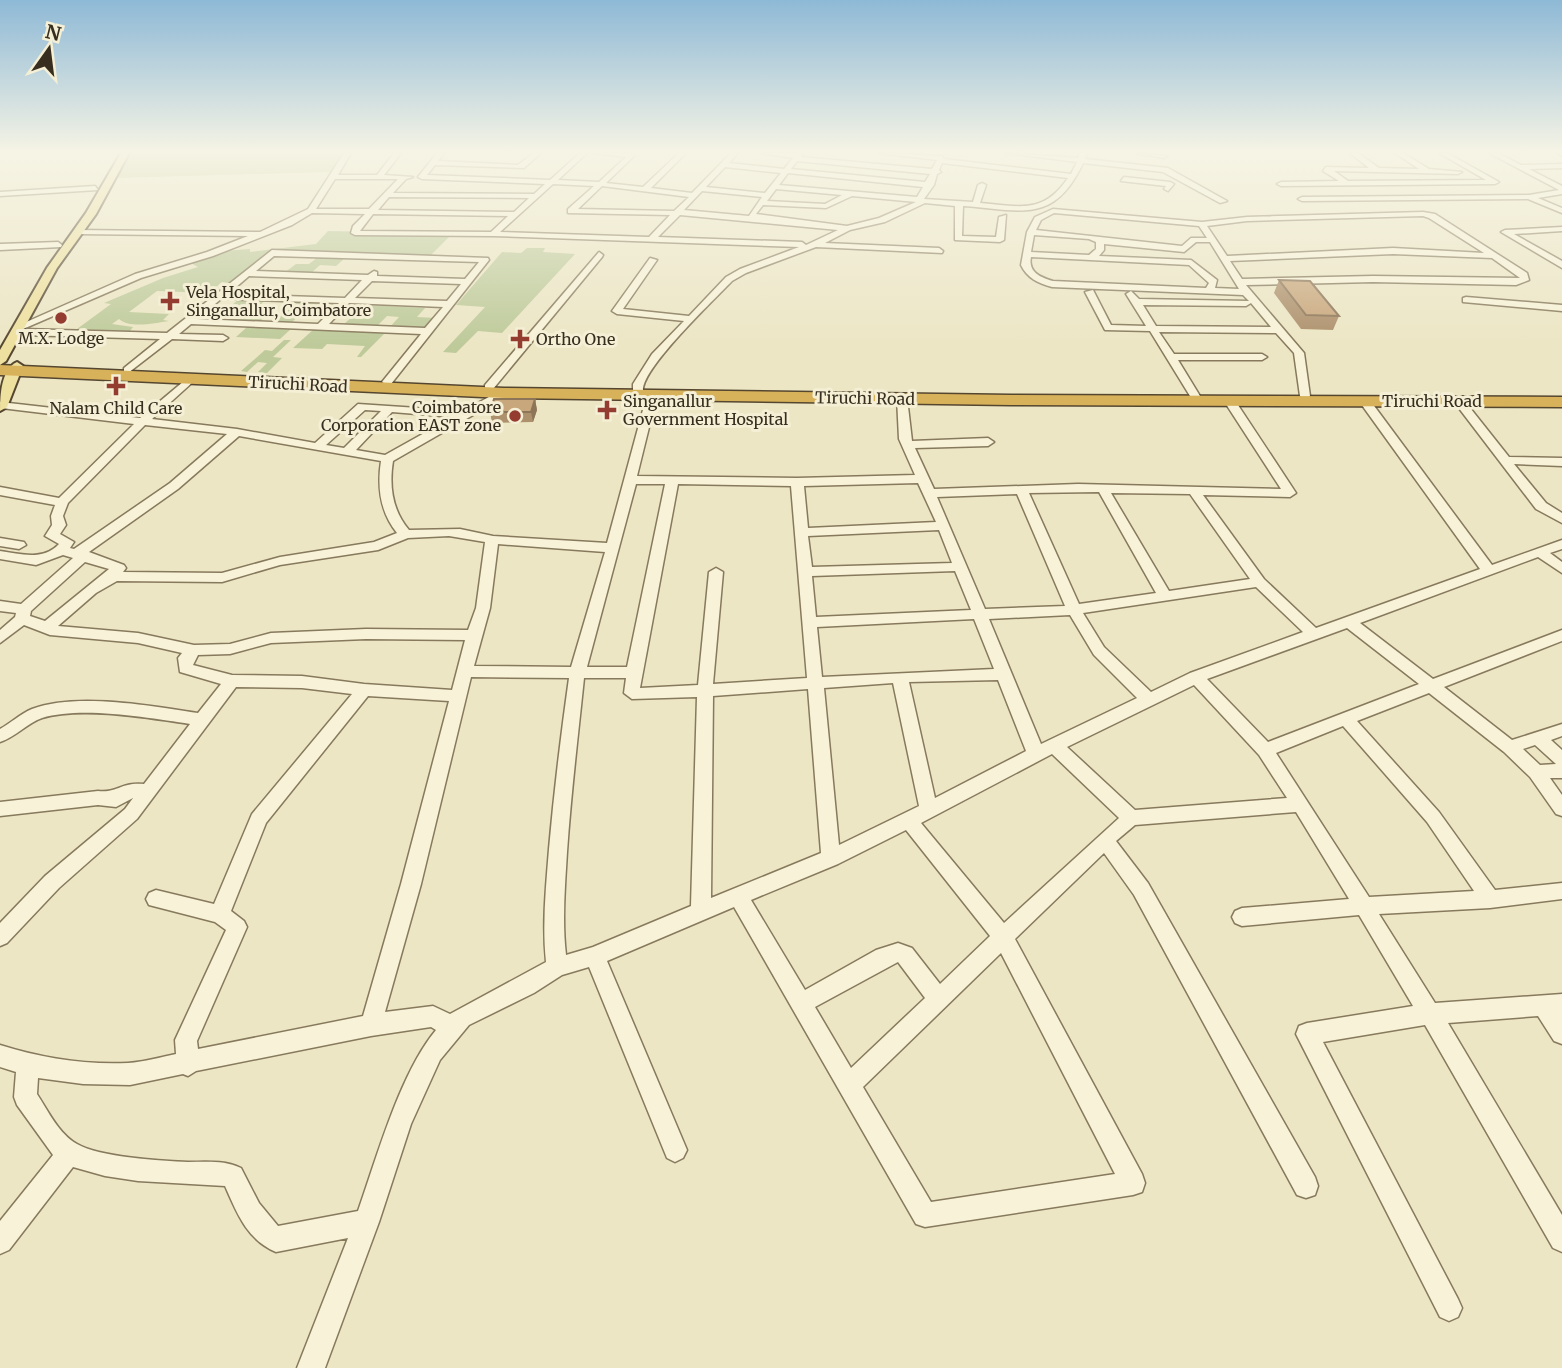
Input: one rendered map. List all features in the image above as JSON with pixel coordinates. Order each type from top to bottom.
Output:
[{"type":"highway","name":"Tiruchi Road","points":[[6,367],[190,379],[387,382],[496,390]]},
{"type":"highway","name":"Tiruchi Road","points":[[6,367],[128,370],[271,380],[496,390],[1562,396]]},
{"type":"highway","name":"Tiruchi Road","points":[[645,392],[901,398],[1562,402]]},
{"type":"main road","points":[[0,336],[10,325],[76,217]]},
{"type":"main road","points":[[0,406],[6,367],[18,329],[51,268],[87,217]]},
{"type":"street","points":[[18,329],[138,276],[265,234],[299,217]]},
{"type":"street","points":[[367,217],[356,228],[355,233],[462,233],[935,251],[931,240]]},
{"type":"street","points":[[493,234],[513,217]]},
{"type":"street","points":[[652,240],[673,217]]},
{"type":"street","points":[[728,217],[847,228]]},
{"type":"street","points":[[832,226],[830,223],[863,217]]},
{"type":"street","points":[[557,967],[553,932],[556,876],[563,785],[577,674],[613,548],[629,480],[645,392],[638,384],[656,356],[729,279],[813,245],[847,228],[889,217]]},
{"type":"street","points":[[957,217],[956,237],[1000,240],[1003,217],[1024,217]]},
{"type":"street","points":[[1038,217],[1034,221],[1027,254],[1027,271],[1035,278],[1052,284],[1246,292]]},
{"type":"street","points":[[1115,217],[1202,225],[1247,219],[1323,217]]},
{"type":"street","points":[[1240,282],[1373,279],[1525,281],[1524,275],[1433,217]]},
{"type":"street","points":[[1202,225],[1246,292],[1299,353],[1305,396]]},
{"type":"street","points":[[1560,230],[1505,232],[1562,265]]},
{"type":"street","points":[[78,232],[265,234]]},
{"type":"street","points":[[1032,232],[1091,237],[1100,242],[1184,248],[1194,240],[1213,240]]},
{"type":"street","points":[[454,242],[462,233]]},
{"type":"street","points":[[1091,258],[1100,250],[1100,242]]},
{"type":"street","points":[[0,247],[58,244]]},
{"type":"street","points":[[436,258],[445,250]]},
{"type":"street","points":[[1225,259],[1393,251],[1496,256]]},
{"type":"street","points":[[128,370],[272,253],[485,260],[387,382]]},
{"type":"street","points":[[1027,254],[1191,263],[1214,282],[1208,291]]},
{"type":"street","points":[[0,406],[237,432],[387,459],[467,415],[496,390],[599,255]]},
{"type":"street","points":[[320,327],[390,258]]},
{"type":"street","points":[[653,260],[617,311],[690,319]]},
{"type":"street","points":[[246,273],[468,282]]},
{"type":"street","points":[[1090,292],[1108,328],[1280,330]]},
{"type":"street","points":[[218,296],[450,304]]},
{"type":"street","points":[[1195,396],[1134,298],[1255,303]]},
{"type":"street","points":[[1466,300],[1562,308]]},
{"type":"street","points":[[187,321],[428,331]]},
{"type":"street","points":[[18,329],[223,338]]},
{"type":"street","points":[[1171,357],[1262,356]]},
{"type":"street","points":[[62,550],[67,542],[52,536],[59,525],[57,516],[62,502],[144,420],[190,379]]},
{"type":"street","points":[[901,398],[908,445],[944,526],[1036,754]]},
{"type":"street","points":[[930,494],[1102,489],[1290,493],[1230,401]]},
{"type":"street","points":[[1365,401],[1489,571]]},
{"type":"street","points":[[1459,401],[1541,506],[1562,519]]},
{"type":"street","points":[[318,446],[362,406],[467,415]]},
{"type":"street","points":[[348,451],[390,408]]},
{"type":"street","points":[[0,638],[82,554],[174,485],[237,432]]},
{"type":"street","points":[[908,445],[988,442]]},
{"type":"street","points":[[387,459],[383,482],[392,521],[405,534]]},
{"type":"street","points":[[1504,460],[1562,462]]},
{"type":"street","points":[[629,480],[797,482],[921,479]]},
{"type":"street","points":[[672,481],[632,693],[900,677],[1002,674]]},
{"type":"street","points":[[797,482],[831,858]]},
{"type":"street","points":[[1102,489],[1165,596]]},
{"type":"street","points":[[0,491],[62,502]]},
{"type":"street","points":[[1022,491],[1074,610],[1099,651],[1148,699]]},
{"type":"street","points":[[1195,492],[1259,582],[1313,633]]},
{"type":"street","points":[[802,532],[944,526]]},
{"type":"street","points":[[107,579],[135,576],[213,579],[323,553],[367,549],[392,543],[405,534],[446,532],[478,535],[492,540],[613,548]]},
{"type":"street","points":[[371,1025],[418,859],[458,696],[483,608],[492,540]]},
{"type":"street","points":[[0,542],[19,545]]},
{"type":"street","points":[[311,1368],[367,1222],[400,1122],[432,1052],[451,1027],[469,1014],[527,986],[557,967],[595,956],[831,858],[1054,745],[1196,677],[1562,544]]},
{"type":"street","points":[[0,555],[36,561],[62,550],[82,554],[119,568],[47,627]]},
{"type":"street","points":[[1538,551],[1562,569]]},
{"type":"street","points":[[805,572],[960,566]]},
{"type":"street","points":[[701,913],[705,690],[716,572]]},
{"type":"street","points":[[809,622],[1074,610],[1259,582]]},
{"type":"street","points":[[0,607],[23,614],[50,630],[63,633],[138,638],[194,650],[230,649],[271,638],[366,634],[474,635]]},
{"type":"street","points":[[1347,621],[1510,747],[1536,772],[1562,809]]},
{"type":"street","points":[[1265,750],[1562,635]]},
{"type":"street","points":[[194,650],[186,658],[185,668],[232,681],[302,681],[364,691],[458,696]]},
{"type":"street","points":[[466,671],[634,673]]},
{"type":"street","points":[[900,677],[929,809]]},
{"type":"street","points":[[1196,677],[1265,750],[1301,804],[1430,1014],[1562,1239]]},
{"type":"street","points":[[0,937],[52,882],[131,814],[232,681]]},
{"type":"street","points":[[220,914],[258,819],[364,691]]},
{"type":"street","points":[[0,736],[40,712],[115,708],[202,720]]},
{"type":"street","points":[[1346,719],[1433,817],[1490,899]]},
{"type":"street","points":[[1510,747],[1562,730]]},
{"type":"street","points":[[1538,738],[1562,760]]},
{"type":"street","points":[[1054,745],[1130,818]]},
{"type":"street","points":[[1536,772],[1562,771]]},
{"type":"street","points":[[0,809],[98,798],[116,800],[128,790],[150,792]]},
{"type":"street","points":[[848,1086],[1130,818],[1301,804]]},
{"type":"street","points":[[739,897],[925,1215],[1133,1183],[1003,937],[908,820]]},
{"type":"street","points":[[1105,840],[1141,889],[1306,1186]]},
{"type":"street","points":[[1242,917],[1364,906],[1490,899],[1562,891]]},
{"type":"street","points":[[156,899],[220,914],[237,926],[226,956],[186,1040],[188,1065]]},
{"type":"street","points":[[800,1004],[883,957],[898,952],[905,955],[938,999]]},
{"type":"street","points":[[595,956],[675,1150]]},
{"type":"street","points":[[1449,1308],[1307,1034],[1430,1014],[1553,1005],[1562,1033]]},
{"type":"street","points":[[0,1056],[29,1065],[83,1073],[130,1074],[188,1065],[371,1025],[433,1016],[451,1027]]},
{"type":"street","points":[[29,1065],[25,1097],[69,1153],[111,1165],[233,1176],[248,1208],[267,1235],[275,1240],[367,1222]]},
{"type":"street","points":[[0,1241],[69,1153]]},
{"type":"green space","points":[[328,231],[453,233],[430,256],[270,252],[229,283],[222,282],[209,293],[157,291],[129,312],[169,314],[163,320],[169,321],[136,325],[119,319],[112,324],[133,327],[130,331],[77,329],[111,304],[104,303],[163,278],[198,267],[189,262],[222,251],[250,249],[250,252],[316,244]]},
{"type":"green space","points":[[527,248],[545,248],[543,252],[575,254],[502,333],[478,331],[456,353],[443,352],[485,307],[456,305],[502,252],[521,253]]},
{"type":"green space","points":[[318,257],[345,258],[336,266],[320,265],[310,274],[284,273],[296,264],[309,264]]},
{"type":"green space","points":[[239,299],[265,300],[254,312],[271,312],[260,321],[215,320]]},
{"type":"green space","points":[[299,301],[339,304],[332,312],[304,311],[291,323],[274,322]]},
{"type":"green space","points":[[365,305],[425,308],[417,317],[436,318],[426,329],[389,328],[399,317],[387,316],[376,327],[343,325]]},
{"type":"green space","points":[[247,327],[291,329],[280,339],[236,337]]},
{"type":"green space","points":[[314,329],[386,332],[361,357],[357,357],[365,346],[327,344],[322,349],[293,348]]},
{"type":"green space","points":[[284,340],[291,340],[273,357],[282,358],[267,373],[258,372],[267,363],[258,362],[247,372],[241,371],[265,350],[272,351]]},
{"type":"building","points":[[1279,280],[1310,281],[1339,316],[1306,315]]},
{"type":"building","points":[[494,399],[535,399],[531,412],[490,412]]},
{"type":"place","name":"Vela Hospital, Singanallur, Coimbatore","points":[[170,301]]},
{"type":"place","name":"M.X. Lodge","points":[[61,318]]},
{"type":"place","name":"Ortho One","points":[[520,339]]},
{"type":"place","name":"Nalam Child Care","points":[[116,386]]},
{"type":"place","name":"Singanallur Government Hospital","points":[[607,410]]},
{"type":"place","name":"Coimbatore Corporation EAST zone","points":[[515,416]]}]
